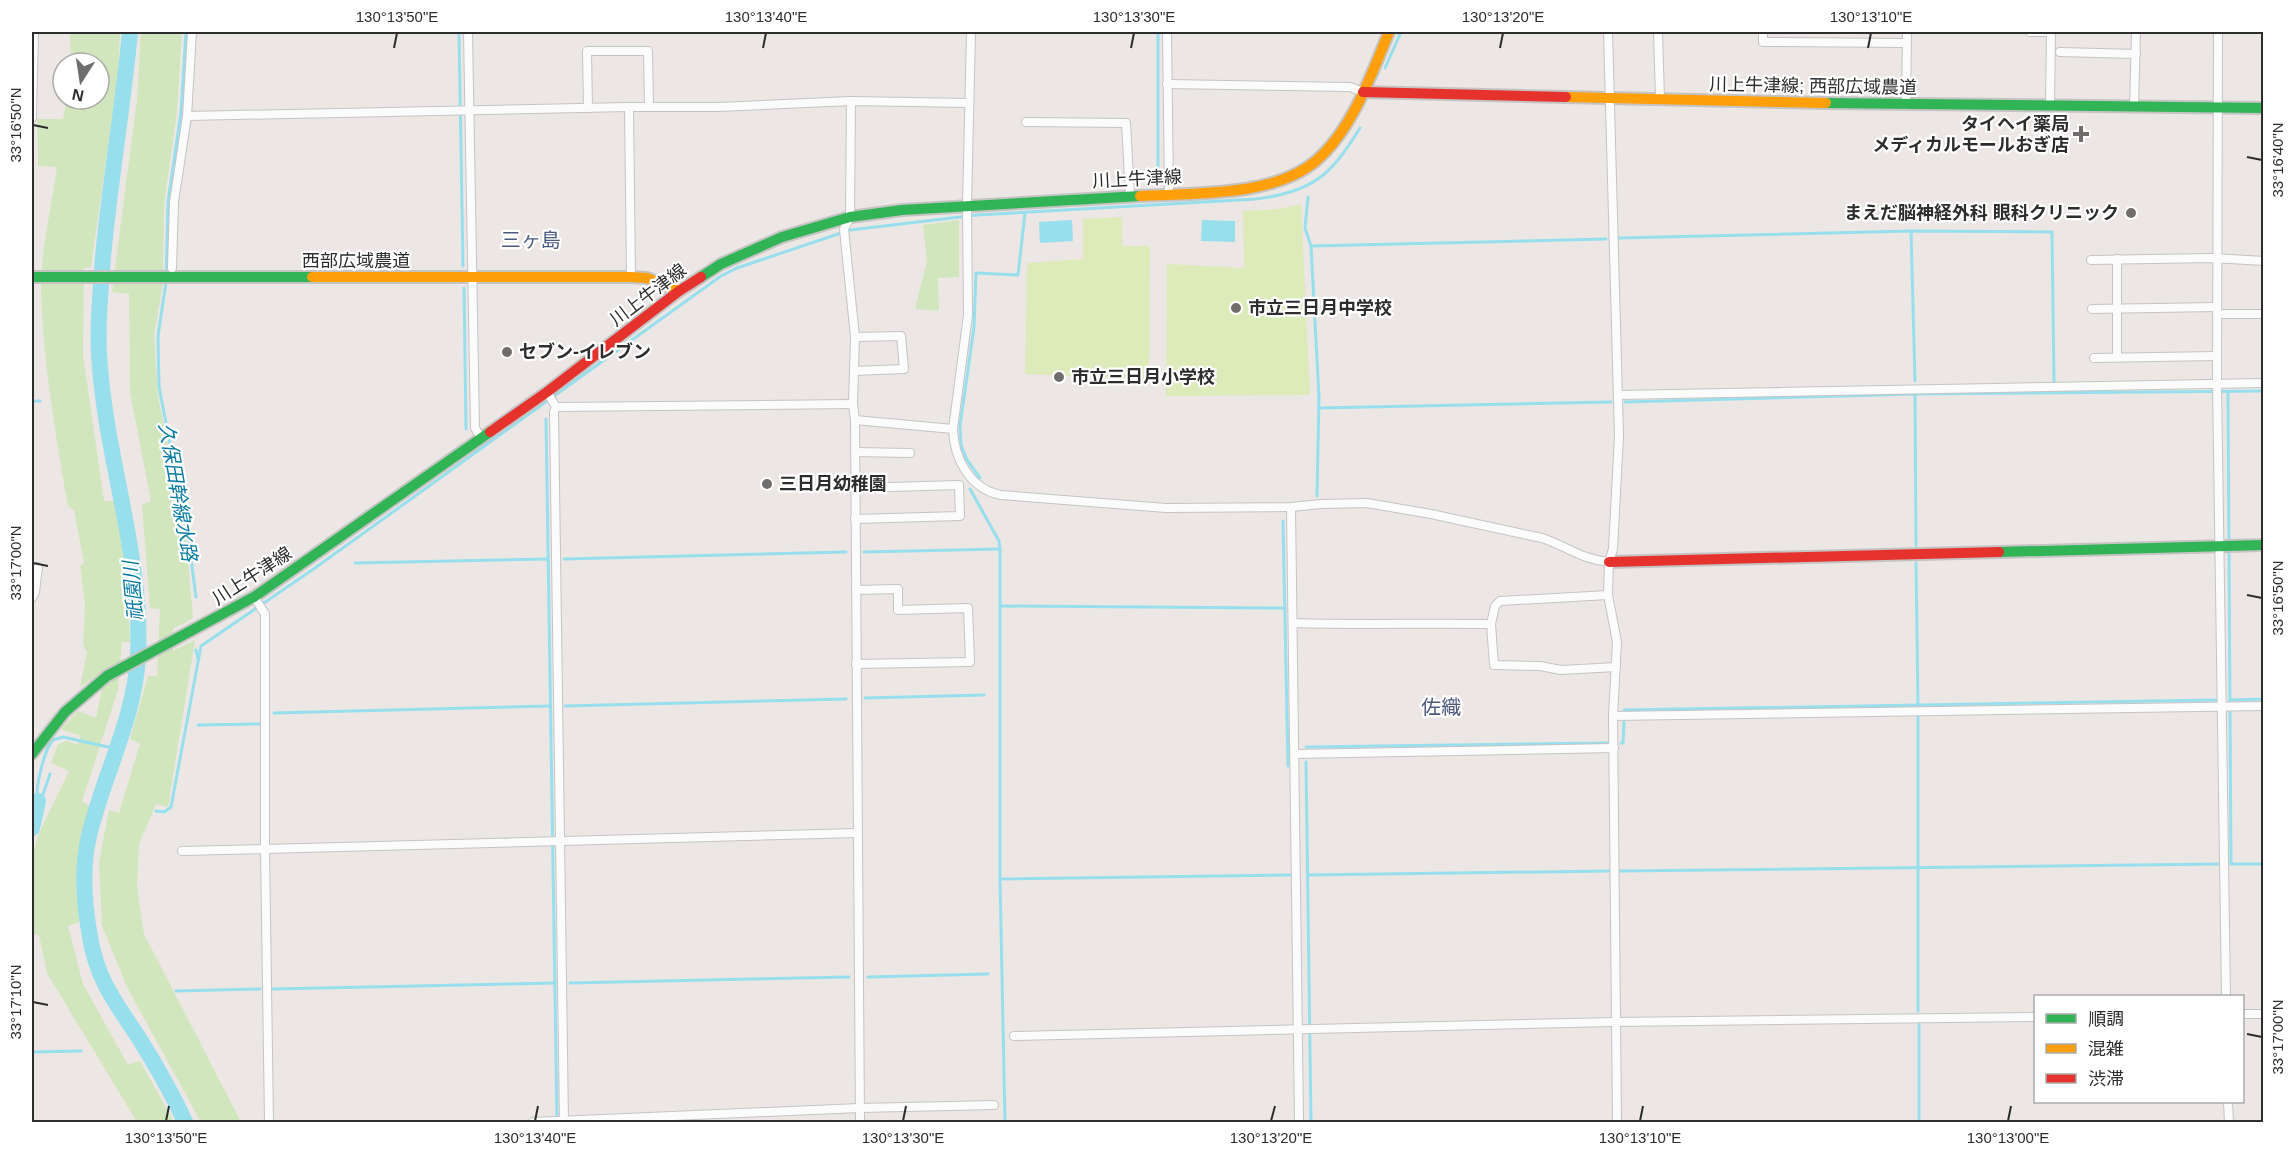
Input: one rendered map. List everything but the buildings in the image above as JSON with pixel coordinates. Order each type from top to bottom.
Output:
[{"type":"main road","name":"川上牛津線","points":[[34,746],[65,712],[107,676],[254,597],[547,392],[678,291],[721,264],[798,231],[850,217],[967,213],[1130,196],[1249,188],[1277,182],[1317,161],[1329,148],[1363,92],[1389,32]]},
{"type":"main road","name":"川上牛津線; 西部広域農道","points":[[1363,92],[1906,105],[2264,108]]},
{"type":"main road","name":"西部広域農道","points":[[32,277],[631,277],[647,278],[678,291]]},
{"type":"main road","points":[[1609,562],[2264,545]]},
{"type":"street","points":[[32,118],[34,32]]},
{"type":"street","points":[[172,268],[174,202],[187,116],[192,32]]},
{"type":"street","points":[[468,32],[475,428],[481,438]]},
{"type":"street","points":[[971,32],[967,213],[968,315],[953,429],[955,447],[969,476],[979,486],[994,494],[1166,508],[1292,507],[1354,502],[1390,506],[1542,538],[1559,544],[1580,556],[1609,562]]},
{"type":"street","points":[[1167,32],[1169,194]]},
{"type":"street","points":[[1608,32],[1619,436],[1613,549],[1609,562],[1608,595],[1617,642],[1613,716],[1614,1022],[1617,1122]]},
{"type":"street","points":[[1658,32],[1660,99]]},
{"type":"street","points":[[1763,32],[1763,42],[1906,43]]},
{"type":"street","points":[[1906,105],[1907,32]]},
{"type":"street","points":[[2030,32],[2051,32],[2050,106]]},
{"type":"street","points":[[2134,107],[2136,32]]},
{"type":"street","points":[[2218,32],[2217,384],[2226,995]]},
{"type":"street","points":[[588,108],[587,51],[648,51],[649,107]]},
{"type":"street","points":[[2060,52],[2136,54]]},
{"type":"street","points":[[1167,84],[1350,87],[1363,92]]},
{"type":"street","points":[[187,116],[718,107],[851,101],[969,102]]},
{"type":"street","points":[[851,101],[850,217],[845,232],[848,285],[855,337],[853,404],[855,420],[860,1122]]},
{"type":"street","points":[[628,107],[631,277]]},
{"type":"street","points":[[1026,122],[1126,123],[1130,196]]},
{"type":"street","points":[[2091,260],[2212,258],[2264,261]]},
{"type":"street","points":[[2117,259],[2117,357]]},
{"type":"street","points":[[2092,309],[2217,310],[2264,314]]},
{"type":"street","points":[[854,371],[904,369],[901,336],[855,337]]},
{"type":"street","points":[[2094,358],[2217,356]]},
{"type":"street","points":[[1618,394],[2264,383]]},
{"type":"street","points":[[547,392],[556,407]]},
{"type":"street","points":[[556,407],[853,404]]},
{"type":"street","points":[[556,407],[554,412],[555,557],[564,1122]]},
{"type":"street","points":[[855,420],[953,429]]},
{"type":"street","points":[[855,452],[910,453]]},
{"type":"street","points":[[855,488],[959,485],[960,516],[855,519]]},
{"type":"street","points":[[1292,507],[1299,1122]]},
{"type":"street","points":[[32,598],[35,592],[38,567]]},
{"type":"street","points":[[856,590],[898,589],[898,610],[968,608],[970,662],[856,664]]},
{"type":"street","points":[[1608,595],[1500,601],[1495,606],[1491,624],[1494,664],[1540,666],[1561,670],[1616,666]]},
{"type":"street","points":[[254,597],[265,614],[265,849],[269,1122]]},
{"type":"street","points":[[1293,623],[1385,626],[1413,623],[1491,624]]},
{"type":"street","points":[[1613,716],[2264,706]]},
{"type":"street","points":[[1295,754],[1614,748]]},
{"type":"street","points":[[182,851],[858,833]]},
{"type":"street","points":[[2244,1014],[2264,1014]]},
{"type":"street","points":[[1014,1036],[1614,1022],[2034,1017]]},
{"type":"street","points":[[2228,1103],[2229,1122]]},
{"type":"street","points":[[533,1122],[859,1108],[994,1105]]},
{"type":"green space","points":[[70,32],[120,32],[118,75],[91,267],[84,268],[83,355],[104,501],[116,501],[126,565],[130,642],[122,642],[118,690],[82,801],[89,806],[78,856],[79,922],[68,926],[83,984],[128,1065],[140,1061],[174,1122],[137,1122],[47,973],[39,935],[32,934],[32,856],[39,833],[69,771],[51,763],[58,744],[67,741],[78,745],[81,736],[61,729],[78,711],[96,718],[106,669],[80,687],[87,652],[83,645],[85,605],[80,566],[84,563],[74,510],[68,506],[63,480],[42,317],[42,261],[57,167],[38,166],[37,119],[63,119],[65,111],[111,111],[111,51],[71,51]]},
{"type":"green space","points":[[141,32],[182,32],[177,113],[164,204],[163,283],[154,335],[158,396],[186,537],[193,618],[173,629],[173,651],[195,640],[168,807],[156,804],[139,844],[137,886],[144,934],[241,1122],[201,1122],[128,989],[102,926],[99,862],[109,810],[119,813],[140,744],[130,739],[148,676],[157,676],[160,609],[150,608],[142,505],[151,501],[130,393],[129,294],[112,292],[137,99]]},
{"type":"green space","points":[[1301,204],[1310,395],[1166,396],[1167,264],[1244,268],[1243,211],[1279,209]]},
{"type":"green space","points":[[1122,217],[1122,246],[1150,246],[1149,379],[1025,374],[1027,263],[1083,259],[1083,219]]},
{"type":"green space","points":[[959,220],[959,277],[938,278],[939,311],[915,309],[927,261],[923,225]]},
{"type":"water","points":[[1072,220],[1073,241],[1040,243],[1039,222]]},
{"type":"water","points":[[1202,220],[1235,221],[1235,242],[1201,241]]},
{"type":"waterway","name":"祇園川","points":[[130,32],[103,257],[99,341],[102,391],[135,580],[138,656],[131,702],[86,848],[84,887],[90,937],[98,968],[117,1005],[159,1072],[185,1122]]},
{"type":"waterway","name":"久保田幹線水路","points":[[186,32],[181,112],[168,202],[166,282],[158,336],[159,387],[188,536],[196,597]]},
{"type":"waterway","points":[[459,32],[463,266]]},
{"type":"waterway","points":[[1158,32],[1158,183]]},
{"type":"waterway","points":[[1385,68],[1401,32]]},
{"type":"waterway","points":[[156,811],[164,812],[171,807],[201,646],[315,568],[721,276],[737,268],[850,230],[977,215],[1276,196],[1292,192],[1319,178],[1340,158],[1360,128]]},
{"type":"waterway","points":[[1308,197],[1305,228],[1311,246],[1319,397],[1317,496]]},
{"type":"waterway","points":[[980,478],[967,460],[961,445],[960,426],[974,327],[976,273],[1018,275],[1025,213]]},
{"type":"waterway","points":[[1911,231],[1915,381]]},
{"type":"waterway","points":[[1619,238],[1911,231],[2052,232],[2054,381]]},
{"type":"waterway","points":[[1311,246],[1606,239]]},
{"type":"waterway","points":[[464,288],[466,429]]},
{"type":"waterway","points":[[1625,402],[1915,394],[2264,391]]},
{"type":"waterway","points":[[2228,392],[2231,864],[2264,864]]},
{"type":"waterway","points":[[1915,394],[1916,546]]},
{"type":"waterway","points":[[32,401],[40,401]]},
{"type":"waterway","points":[[1319,408],[1611,402]]},
{"type":"waterway","points":[[546,419],[557,1121]]},
{"type":"waterway","points":[[970,489],[999,541],[1000,549],[1000,879],[1005,1122]]},
{"type":"waterway","points":[[1283,521],[1288,766]]},
{"type":"waterway","points":[[864,552],[1000,549]]},
{"type":"waterway","points":[[564,559],[846,552]]},
{"type":"waterway","points":[[355,563],[548,559]]},
{"type":"waterway","points":[[1916,563],[1918,705]]},
{"type":"waterway","points":[[1000,606],[1285,608]]},
{"type":"waterway","points":[[196,650],[198,659]]},
{"type":"waterway","points":[[865,698],[984,695]]},
{"type":"waterway","points":[[565,706],[846,699]]},
{"type":"waterway","points":[[2230,700],[2264,699]]},
{"type":"waterway","points":[[1624,710],[2216,700]]},
{"type":"waterway","points":[[274,713],[550,706]]},
{"type":"waterway","points":[[1918,717],[1918,1011]]},
{"type":"waterway","points":[[1621,743],[1623,743],[1624,722]]},
{"type":"waterway","points":[[198,725],[259,724]]},
{"type":"waterway","points":[[38,801],[41,769],[53,740],[63,737],[117,749]]},
{"type":"waterway","points":[[1306,747],[1608,743]]},
{"type":"waterway","points":[[1306,762],[1311,1122]]},
{"type":"waterway","points":[[38,801],[42,797],[50,774]]},
{"type":"waterway","points":[[32,828],[38,801]]},
{"type":"waterway","points":[[1620,871],[2220,864]]},
{"type":"waterway","points":[[1308,875],[1609,871]]},
{"type":"waterway","points":[[1000,879],[1290,875]]},
{"type":"waterway","points":[[868,977],[988,974]]},
{"type":"waterway","points":[[570,983],[849,977]]},
{"type":"waterway","points":[[273,989],[555,983]]},
{"type":"waterway","points":[[176,991],[260,989]]},
{"type":"waterway","points":[[1919,1024],[1919,1122]]},
{"type":"waterway","points":[[32,1052],[81,1051]]},
{"type":"traffic: fast","points":[[1826,103],[2264,108]]},
{"type":"traffic: fast","points":[[701,277],[721,264],[782,237],[850,217],[902,210],[1140,196]]},
{"type":"traffic: fast","points":[[32,277],[312,277]]},
{"type":"traffic: fast","points":[[32,754],[65,712],[107,676],[254,597],[490,432]]},
{"type":"traffic: fast","points":[[1999,552],[2264,545]]},
{"type":"traffic: slow","points":[[1140,196],[1233,191],[1279,181],[1300,172],[1317,160],[1341,133],[1360,100],[1389,32]]},
{"type":"traffic: slow","points":[[1566,97],[1826,103]]},
{"type":"traffic: slow","points":[[312,277],[631,277],[647,278],[679,291]]},
{"type":"traffic: jam","points":[[1363,92],[1566,97]]},
{"type":"traffic: jam","points":[[490,432],[701,277]]},
{"type":"traffic: jam","points":[[1609,562],[1999,552]]},
{"type":"place","name":"タイヘイ薬局 メディカルモールおぎ店","points":[[2081,134]]},
{"type":"place","name":"まえだ脳神経外科 眼科クリニック","points":[[2131,213]]},
{"type":"place","name":"市立三日月中学校","points":[[1236,308]]},
{"type":"place","name":"セブン-イレブン","points":[[507,352]]},
{"type":"place","name":"市立三日月小学校","points":[[1059,377]]},
{"type":"place","name":"三日月幼稚園","points":[[767,484]]},
{"type":"district","name":"三ヶ島","points":[[531,240]]},
{"type":"district","name":"佐織","points":[[1441,707]]}]
